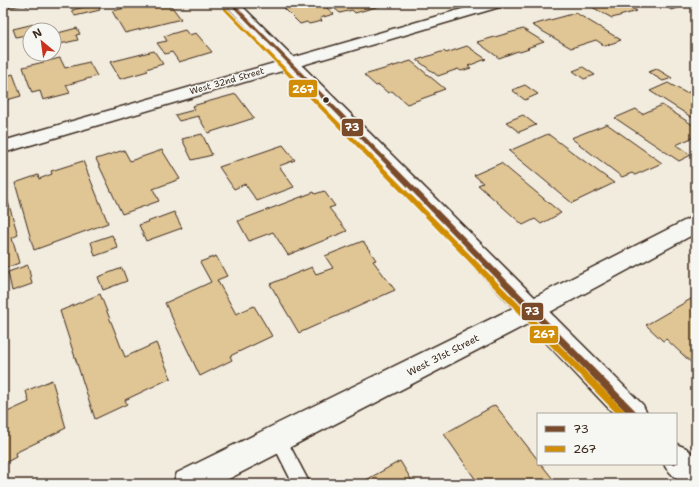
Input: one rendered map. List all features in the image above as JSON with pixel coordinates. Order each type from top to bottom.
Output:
[{"type":"street","points":[[232,3],[632,413]]},
{"type":"street","name":"West 32nd Street","points":[[3,147],[498,3]]},
{"type":"street","name":"West 31st Street","points":[[188,484],[532,310],[696,224]]},
{"type":"street","points":[[677,459],[696,478]]},
{"type":"lane","points":[[278,438],[302,484]]},
{"type":"building","points":[[3,3],[37,4],[26,6],[25,4],[3,9]]},
{"type":"building","points":[[148,3],[169,3],[181,19],[125,33],[112,11]]},
{"type":"building","points":[[279,3],[321,3],[334,14],[320,18],[322,21],[309,24],[307,22],[300,24]]},
{"type":"building","points":[[328,3],[390,3],[355,13],[352,10],[340,13]]},
{"type":"building","points":[[603,3],[623,3],[637,11],[612,18],[592,7]]},
{"type":"building","points":[[658,3],[693,3],[672,10]]},
{"type":"building","points":[[97,4],[100,10],[75,16],[72,10]]},
{"type":"building","points":[[576,13],[621,40],[605,46],[596,40],[571,48],[532,25]]},
{"type":"building","points":[[22,27],[22,36],[16,37],[13,29]]},
{"type":"building","points":[[77,28],[80,34],[76,35],[78,40],[62,44],[62,32]]},
{"type":"building","points":[[523,29],[544,42],[527,48],[529,49],[520,52],[518,51],[499,58],[477,42]]},
{"type":"building","points":[[185,30],[189,35],[196,33],[212,52],[179,62],[172,52],[165,54],[157,43],[167,41],[164,36]]},
{"type":"building","points":[[467,46],[486,59],[468,66],[471,68],[461,71],[458,69],[438,76],[417,60],[444,51],[446,53]]},
{"type":"building","points":[[154,51],[163,64],[146,69],[148,71],[120,79],[110,62]]},
{"type":"building","points":[[411,61],[445,89],[407,104],[392,91],[388,93],[379,85],[376,86],[364,75]]},
{"type":"building","points":[[44,62],[62,62],[65,68],[89,62],[97,76],[66,85],[70,93],[43,100],[40,91],[32,93],[23,67]]},
{"type":"building","points":[[583,67],[595,75],[584,79],[573,71]]},
{"type":"building","points":[[657,69],[672,78],[663,81],[648,72]]},
{"type":"building","points":[[13,74],[21,96],[3,101],[3,77]]},
{"type":"building","points":[[668,83],[686,93],[696,89],[696,120],[650,91]]},
{"type":"building","points":[[525,85],[538,94],[525,100],[512,90]]},
{"type":"building","points":[[236,94],[254,118],[208,133],[198,116],[179,121],[175,115],[194,110],[192,106]]},
{"type":"building","points":[[662,105],[696,127],[696,136],[676,145],[691,155],[679,161],[615,118],[636,109],[642,114]]},
{"type":"building","points":[[523,115],[536,125],[519,132],[506,122]]},
{"type":"building","points":[[607,124],[662,163],[635,175],[632,173],[622,177],[571,138]]},
{"type":"building","points":[[202,134],[212,155],[192,160],[182,139]]},
{"type":"building","points":[[548,134],[614,183],[572,203],[509,151]]},
{"type":"building","points":[[283,145],[295,160],[279,166],[294,187],[257,201],[245,184],[234,189],[219,167]]},
{"type":"building","points":[[124,150],[130,161],[162,150],[180,179],[153,189],[159,201],[122,214],[96,159]]},
{"type":"building","points":[[83,161],[108,223],[34,250],[15,183],[38,175],[39,179],[52,174],[51,171]]},
{"type":"building","points":[[501,163],[561,213],[541,224],[535,219],[523,225],[478,185],[483,183],[474,175]]},
{"type":"building","points":[[324,191],[335,206],[329,208],[347,231],[288,255],[273,232],[249,241],[238,221],[314,192],[315,194]]},
{"type":"building","points":[[5,192],[18,235],[12,238],[19,263],[3,269],[3,193]]},
{"type":"building","points":[[174,212],[182,228],[146,241],[139,225]]},
{"type":"building","points":[[112,235],[118,248],[95,256],[91,242]]},
{"type":"building","points":[[363,241],[376,260],[373,261],[395,290],[299,333],[270,284],[312,267],[316,274],[333,268],[325,256]]},
{"type":"building","points":[[216,256],[227,276],[217,280],[236,314],[254,306],[272,336],[230,356],[232,360],[200,376],[165,303],[211,282],[200,262]]},
{"type":"building","points":[[28,265],[32,284],[12,291],[8,272]]},
{"type":"building","points":[[122,268],[127,281],[103,290],[98,277]]},
{"type":"building","points":[[100,294],[125,357],[156,343],[171,378],[125,400],[127,404],[95,419],[60,311]]},
{"type":"building","points":[[696,296],[696,367],[666,339],[663,341],[646,325]]},
{"type":"building","points":[[52,380],[66,428],[15,453],[16,457],[3,464],[3,414],[29,402],[26,391]]},
{"type":"building","points":[[495,405],[537,459],[537,465],[542,465],[557,484],[476,484],[478,483],[444,434]]},
{"type":"building","points":[[400,461],[414,484],[359,484]]},
{"type":"transit line","name":"73","points":[[231,3],[632,413]]},
{"type":"transit line","name":"267","points":[[225,9],[621,413]]}]
